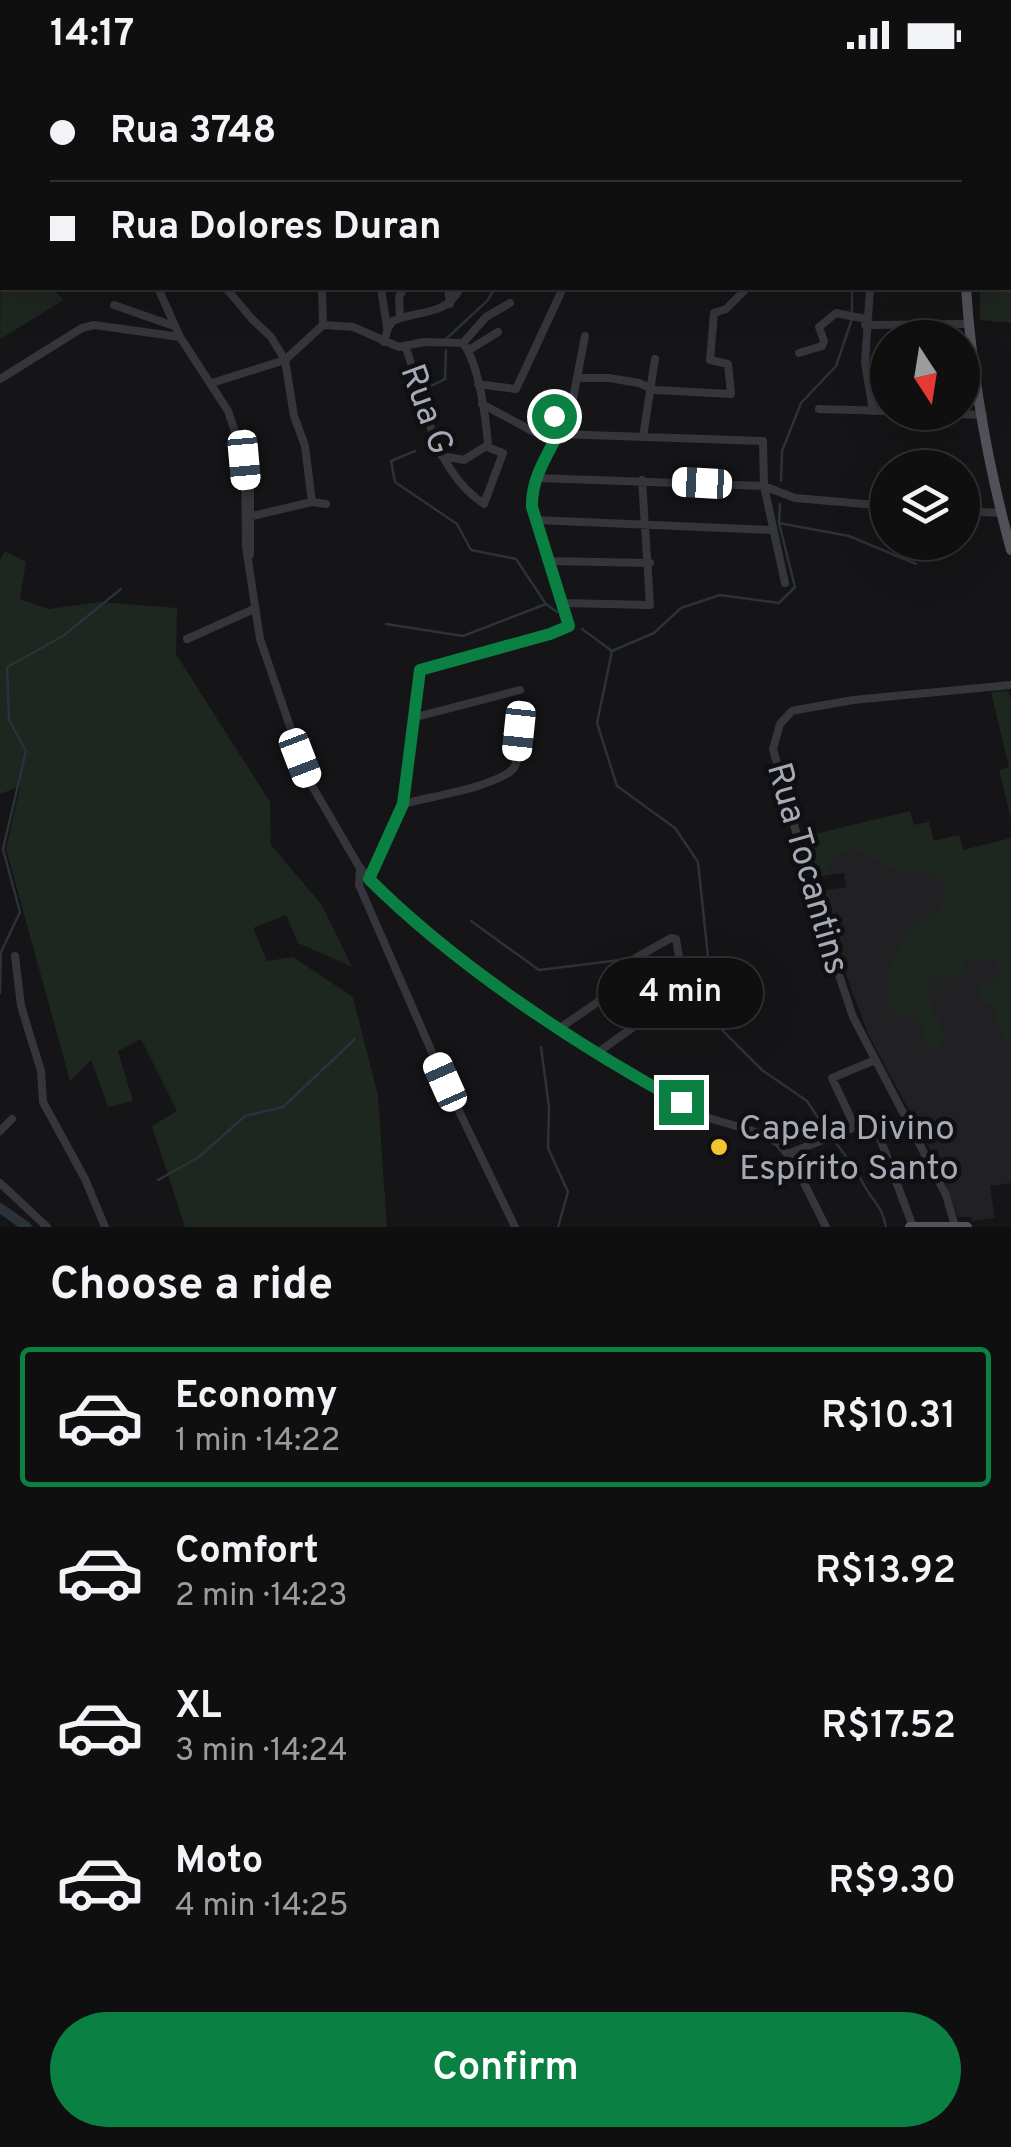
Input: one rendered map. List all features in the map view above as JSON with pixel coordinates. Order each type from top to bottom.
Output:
[{"type":"main road","points":[[968,320],[969,290]]},
{"type":"main road","points":[[969,290],[1011,550]]},
{"type":"main road","points":[[980,397],[1001,513],[1009,527]]},
{"type":"main road","points":[[912,1227],[967,1227]]},
{"type":"street","points":[[159,290],[180,337],[234,423],[244,460],[254,610],[272,677],[308,779],[360,868],[414,922],[518,1001],[625,1072],[709,1118],[768,1137],[788,1154],[826,1227]]},
{"type":"street","points":[[228,290],[271,337],[284,360],[294,416],[305,446],[312,502]]},
{"type":"street","points":[[322,290],[324,325]]},
{"type":"street","points":[[381,290],[388,328],[384,342]]},
{"type":"street","points":[[400,318],[399,297],[403,290]]},
{"type":"street","points":[[448,290],[450,304]]},
{"type":"street","points":[[388,328],[400,318],[450,304],[459,290]]},
{"type":"street","points":[[478,384],[516,389],[562,290]]},
{"type":"street","points":[[578,378],[609,378],[675,392],[731,394],[728,364],[710,360],[714,313],[726,309],[745,290]]},
{"type":"street","points":[[870,290],[865,363],[870,393]]},
{"type":"street","points":[[466,346],[486,317],[510,303]]},
{"type":"street","points":[[114,304],[174,326]]},
{"type":"street","points":[[799,353],[822,346],[819,327],[836,314],[870,322]]},
{"type":"street","points":[[0,379],[82,328],[94,325],[180,337]]},
{"type":"street","points":[[212,383],[284,360],[324,325],[353,327],[406,348],[424,342],[466,346],[498,332]]},
{"type":"street","points":[[369,879],[403,804],[420,670],[566,628],[569,622],[536,520],[532,492],[553,434],[554,416],[571,409],[585,336]]},
{"type":"street","points":[[442,456],[464,460],[487,448],[478,384],[466,346]]},
{"type":"street","name":"Rua G","points":[[406,348],[442,456],[462,485],[486,504],[503,453],[487,448]]},
{"type":"street","points":[[644,437],[654,359]]},
{"type":"street","points":[[482,404],[534,432],[763,441],[764,486],[785,582]]},
{"type":"street","points":[[818,409],[870,411]]},
{"type":"street","points":[[536,478],[764,486],[795,498],[870,504]]},
{"type":"street","points":[[564,603],[649,607],[650,564],[642,480]]},
{"type":"street","points":[[247,516],[312,502],[326,504]]},
{"type":"street","points":[[980,512],[1001,513]]},
{"type":"street","points":[[536,520],[772,530]]},
{"type":"street","points":[[550,562],[650,564]]},
{"type":"street","points":[[187,639],[254,610]]},
{"type":"street","name":"Rua Tocantins","points":[[955,1226],[946,1195],[854,1017],[820,918],[774,749],[776,730],[792,711],[854,700],[1011,685]]},
{"type":"street","points":[[416,717],[520,690]]},
{"type":"street","points":[[403,804],[455,793],[513,769],[519,731]]},
{"type":"street","points":[[360,868],[358,884],[445,1082],[515,1227]]},
{"type":"street","points":[[560,1028],[615,990],[632,960],[671,938],[676,939],[682,975],[677,996],[598,1053]]},
{"type":"street","points":[[15,956],[22,1006],[41,1071],[43,1102],[106,1227]]},
{"type":"street","points":[[788,1154],[853,1128],[855,1124],[832,1078],[875,1060]]},
{"type":"street","points":[[880,1138],[912,1227]]},
{"type":"street","points":[[0,1182],[48,1227]]},
{"type":"shaded area","points":[[0,290],[54,290],[64,300],[0,339]]},
{"type":"shaded area","points":[[980,290],[1011,290],[1011,323],[980,320]]},
{"type":"shaded area","points":[[5,551],[26,562],[20,599],[48,609],[101,602],[177,608],[176,654],[270,802],[271,845],[322,905],[352,967],[298,943],[286,915],[253,928],[267,961],[293,957],[353,997],[378,1096],[387,1227],[185,1227],[152,1126],[177,1111],[141,1039],[118,1051],[133,1101],[108,1107],[91,1060],[70,1081],[6,849],[20,786],[0,794],[0,560]]},
{"type":"shaded area","points":[[1008,691],[1011,819],[999,770],[1009,767],[991,692]]},
{"type":"shaded area","points":[[910,811],[914,825],[929,822],[934,841],[959,835],[963,850],[1011,838],[1011,1183],[990,1186],[995,1218],[972,1221],[971,1217],[958,1217],[939,1166],[869,1036],[836,948],[818,891],[846,887],[844,873],[814,877],[803,837]]},
{"type":"shaded area","points":[[910,811],[914,825],[929,822],[934,841],[959,835],[963,850],[1011,838],[1011,1043],[1005,1040],[992,1007],[978,993],[981,985],[1001,972],[994,959],[968,961],[960,976],[931,980],[930,1002],[941,1021],[944,1040],[940,1047],[932,1049],[925,1040],[918,1014],[896,1017],[888,1010],[887,977],[897,949],[943,901],[945,884],[935,874],[902,874],[854,849],[836,856],[826,875],[814,877],[803,837]]},
{"type":"waterway","points":[[446,339],[494,290]]},
{"type":"waterway","points":[[852,290],[852,311]]},
{"type":"waterway","points":[[781,481],[782,451],[801,403],[836,366],[852,319]]},
{"type":"waterway","points":[[431,386],[445,379],[446,350]]},
{"type":"waterway","points":[[415,451],[391,461],[395,482],[457,524],[471,550],[516,559],[546,604],[557,612]]},
{"type":"waterway","points":[[612,651],[654,633],[681,608],[720,595],[779,603],[795,587],[779,523],[780,504]]},
{"type":"waterway","points":[[779,523],[849,536],[916,564]]},
{"type":"waterway","points":[[0,993],[1,952],[20,912],[3,849],[26,751],[9,720],[7,667],[63,636],[121,589]]},
{"type":"waterway","points":[[386,624],[463,636],[546,604]]},
{"type":"waterway","points":[[582,629],[612,651],[597,723],[617,786],[675,828],[698,862],[709,966],[722,1030],[762,1070],[807,1101],[828,1133]]},
{"type":"waterway","points":[[471,921],[539,970],[620,960],[641,976],[677,971]]},
{"type":"waterway","points":[[685,970],[707,967]]},
{"type":"waterway","points":[[158,1180],[199,1157],[245,1116],[283,1107],[355,1039]]},
{"type":"waterway","points":[[541,1047],[549,1107],[548,1148],[568,1192],[558,1227]]},
{"type":"waterway","points":[[833,1139],[880,1209],[886,1227]]},
{"type":"waterway","points":[[0,1208],[27,1227]]},
{"type":"place","name":"Capela Divino Espírito Santo","points":[[719,1147]]},
{"type":"route","points":[[554,416],[549,434],[558,434],[536,478],[532,507],[569,626],[420,670],[403,804],[369,879],[414,922],[518,1001],[625,1072],[681,1102]]}]
